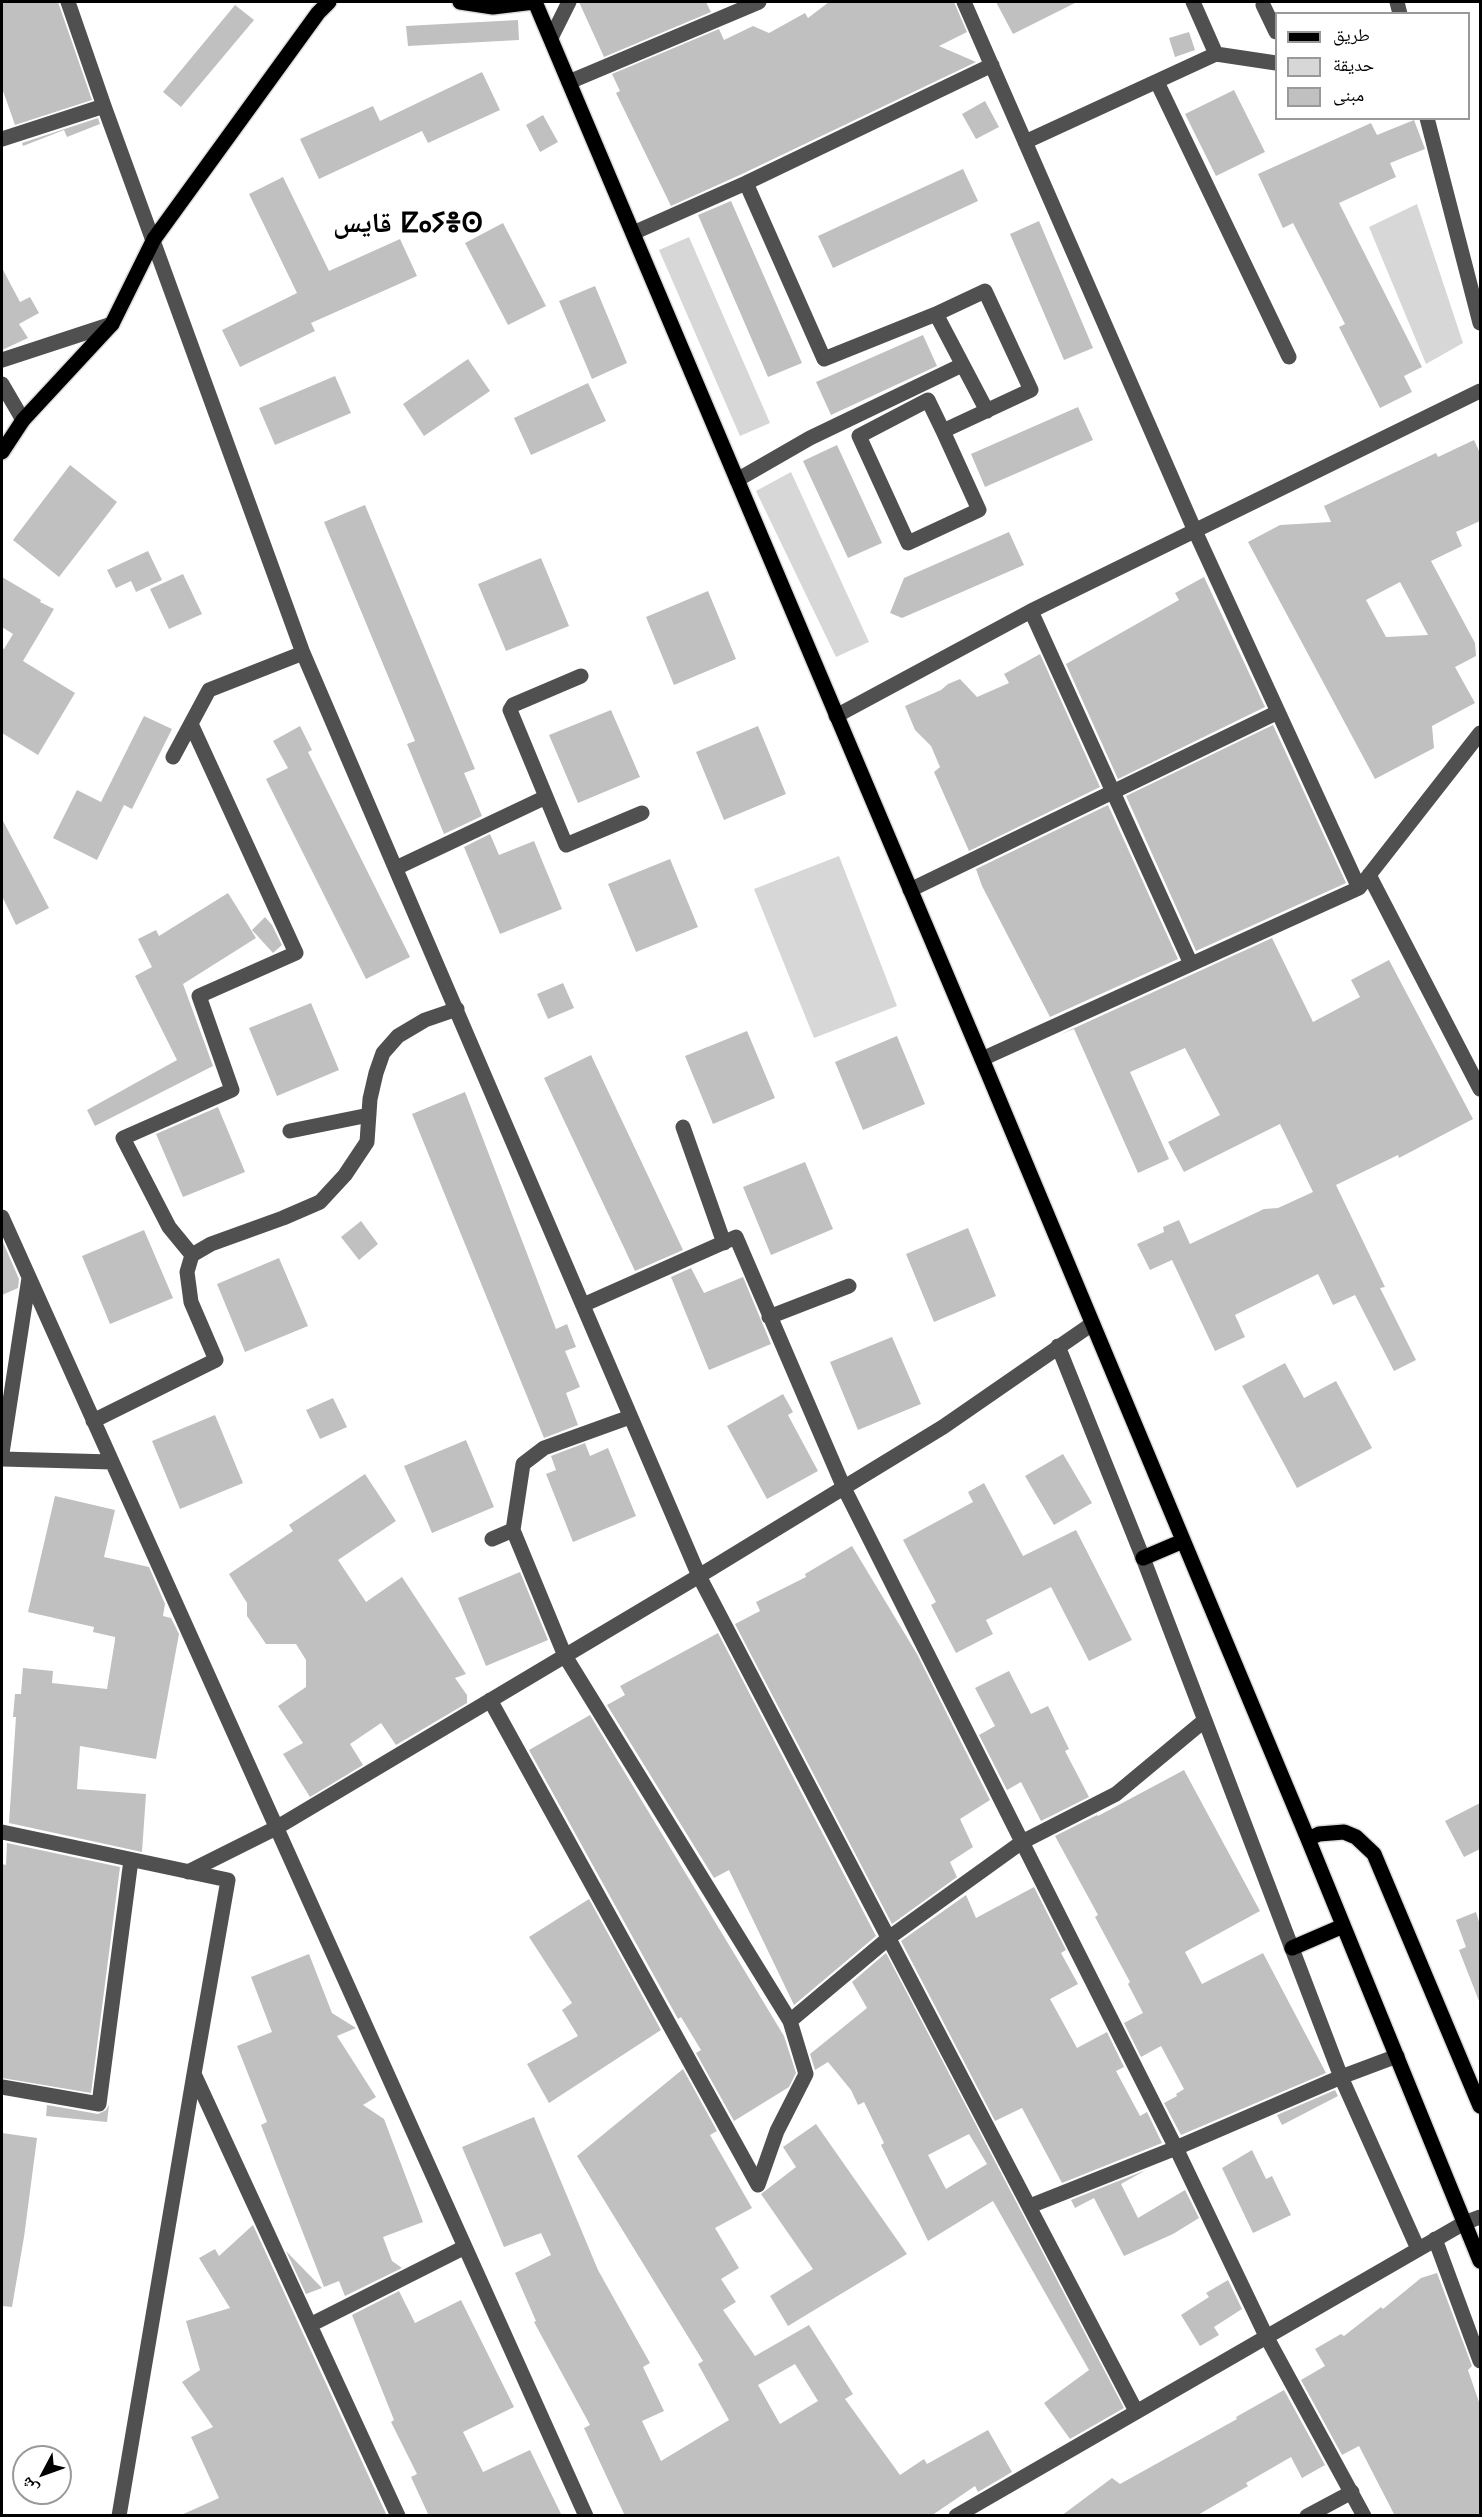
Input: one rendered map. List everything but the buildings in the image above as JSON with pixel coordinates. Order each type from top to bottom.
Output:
[{"type":"main road","points":[[2,452],[23,420],[112,324],[154,239],[318,13],[329,2]]},
{"type":"main road","points":[[460,2],[493,7],[535,2],[982,1059],[1308,1839],[1480,2261]]},
{"type":"main road","points":[[1143,1558],[1183,1541]]},
{"type":"main road","points":[[1308,1839],[1319,1834],[1344,1832],[1361,1840],[1374,1854],[1480,2106]]},
{"type":"main road","points":[[1292,1948],[1343,1926]]},
{"type":"street","points":[[69,2],[104,106],[303,653],[699,1576],[1137,2411]]},
{"type":"street","points":[[551,38],[569,2]]},
{"type":"street","points":[[569,82],[759,2]]},
{"type":"street","points":[[964,2],[1195,531],[1359,888]]},
{"type":"street","points":[[1193,2],[1216,54]]},
{"type":"street","points":[[1263,4],[1275,30]]},
{"type":"street","points":[[1025,142],[1216,54],[1275,63]]},
{"type":"street","points":[[633,233],[746,183],[992,65]]},
{"type":"street","points":[[1157,82],[1289,357]]},
{"type":"street","points":[[2,139],[104,106]]},
{"type":"street","points":[[1428,120],[1480,323]]},
{"type":"street","points":[[746,183],[824,359],[936,314],[985,291],[1031,390],[943,431]]},
{"type":"street","points":[[936,314],[987,411]]},
{"type":"street","points":[[2,360],[112,324]]},
{"type":"street","points":[[737,480],[810,438],[962,365]]},
{"type":"street","points":[[2,384],[23,420]]},
{"type":"street","points":[[836,716],[1031,611],[1480,391]]},
{"type":"street","points":[[928,400],[943,431],[979,510],[908,543],[859,436],[928,400]]},
{"type":"street","points":[[1031,611],[1191,964]]},
{"type":"street","points":[[173,757],[209,690],[303,653]]},
{"type":"street","points":[[581,676],[513,705],[511,708],[566,845],[642,813]]},
{"type":"street","points":[[910,890],[1278,712]]},
{"type":"street","points":[[191,723],[296,953],[198,996],[232,1090],[123,1138],[169,1227],[192,1255]]},
{"type":"street","points":[[982,1059],[1359,888],[1480,733]]},
{"type":"street","points":[[396,868],[546,798]]},
{"type":"street","points":[[1369,875],[1480,1089]]},
{"type":"street","points":[[93,1421],[216,1360],[191,1302],[187,1272],[192,1255],[211,1244],[320,1202],[345,1175],[367,1142],[376,1073],[383,1053],[398,1036],[426,1020],[457,1009]]},
{"type":"street","points":[[290,1131],[369,1115]]},
{"type":"street","points":[[683,1127],[724,1242]]},
{"type":"street","points":[[2,1217],[586,2516]]},
{"type":"street","points":[[583,1305],[736,1237],[844,1488],[1176,2148],[1266,2336],[1364,2516]]},
{"type":"street","points":[[2,1453],[29,1278]]},
{"type":"street","points":[[769,1317],[849,1287]]},
{"type":"street","points":[[188,1872],[276,1828],[699,1576],[943,1427],[1092,1324]]},
{"type":"street","points":[[2,1351],[18,1344]]},
{"type":"street","points":[[1058,1346],[1143,1558],[1341,2077],[1418,2249]]},
{"type":"street","points":[[490,1700],[758,2185],[777,2131],[806,2074],[790,2021],[565,1656],[513,1530],[523,1464],[544,1448],[630,1417]]},
{"type":"street","points":[[2,1459],[112,1462]]},
{"type":"street","points":[[492,1539],[513,1530]]},
{"type":"street","points":[[790,2021],[890,1937],[1022,1842],[1116,1794],[1205,1720]]},
{"type":"street","points":[[2,1832],[228,1880],[119,2516]]},
{"type":"street","points":[[2,2087],[99,2104],[131,1860]]},
{"type":"street","points":[[1030,2206],[1397,2056]]},
{"type":"street","points":[[194,2074],[398,2516]]},
{"type":"street","points":[[956,2516],[1435,2239],[1480,2217]]},
{"type":"street","points":[[1435,2239],[1480,2361]]},
{"type":"street","points":[[310,2325],[465,2247]]},
{"type":"street","points":[[1307,2516],[1352,2492]]},
{"type":"green space","points":[[1417,204],[1463,343],[1426,364],[1369,227]]},
{"type":"green space","points":[[689,237],[770,423],[740,436],[659,250]]},
{"type":"green space","points":[[791,472],[869,642],[836,657],[756,491]]},
{"type":"green space","points":[[839,856],[897,1006],[814,1038],[754,889]]},
{"type":"district","name":"قايس ⵇⴰⵢⴻⵙ","points":[[408,225]]}]
